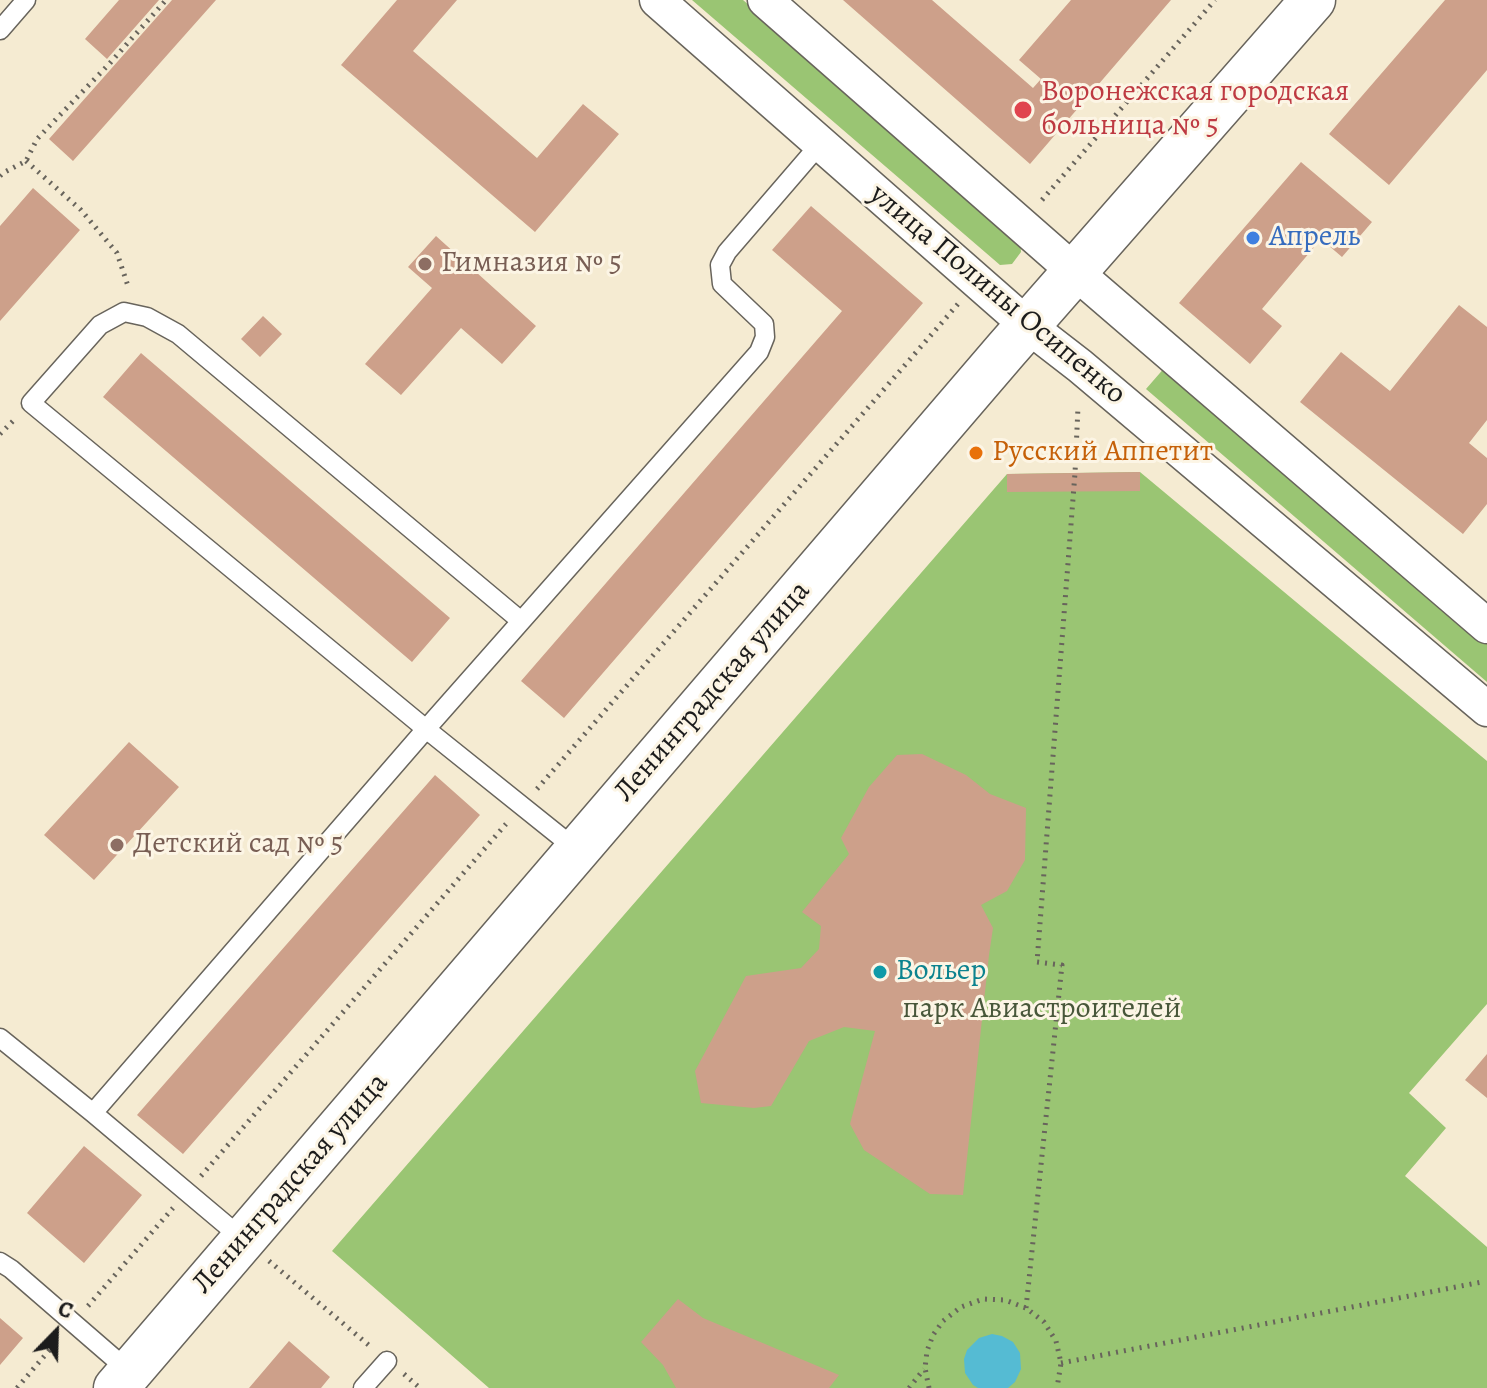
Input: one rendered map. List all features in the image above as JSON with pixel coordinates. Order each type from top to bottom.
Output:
[{"type":"main road","name":"Ленинградская улица","points":[[123,1380],[1027,325],[1313,0]]},
{"type":"street","name":"улица Полины Осипенко","points":[[657,0],[1027,325],[1080,366],[1487,709]]},
{"type":"street","points":[[765,0],[1487,626]]},
{"type":"lane","points":[[0,30],[26,0]]},
{"type":"lane","points":[[93,1113],[759,352],[765,337],[764,324],[722,284],[720,265],[727,252],[820,144]]},
{"type":"lane","points":[[521,621],[178,334],[147,317],[124,312],[100,325],[31,403],[577,850]]},
{"type":"lane","points":[[0,1038],[244,1240]]},
{"type":"lane","points":[[0,1262],[74,1322],[123,1380]]},
{"type":"lane","points":[[363,1388],[387,1361]]},
{"type":"path","points":[[0,176],[26,161],[37,139],[166,0]]},
{"type":"path","points":[[1021,225],[1215,0]]},
{"type":"path","points":[[26,161],[81,210],[117,253],[134,314]]},
{"type":"path","points":[[17,1388],[977,282]]},
{"type":"path","points":[[1026,1308],[1062,965],[1037,962],[1075,473],[1080,366]]},
{"type":"path","points":[[244,1240],[420,1388]]},
{"type":"path","points":[[1061,1363],[1482,1282]]},
{"type":"path","points":[[929,1388],[925,1368],[933,1335],[943,1321],[961,1307],[983,1299],[1005,1300],[1026,1308],[1044,1322],[1056,1341],[1061,1363],[1057,1388]]},
{"type":"path","points":[[909,1388],[925,1368]]},
{"type":"green space","points":[[692,0],[743,0],[1020,239],[1021,252],[1012,264],[1000,265]]},
{"type":"green space","points":[[1166,366],[1487,642],[1487,682],[1146,389]]},
{"type":"green space","name":"парк Авиастроителей","points":[[1140,472],[1487,761],[1487,1004],[1409,1093],[1446,1128],[1405,1176],[1487,1247],[1487,1388],[489,1388],[332,1251],[1007,474]]},
{"type":"water","points":[[992,1334],[1013,1342],[1020,1353],[1021,1369],[1008,1388],[978,1388],[965,1373],[967,1350],[979,1338]]},
{"type":"building","points":[[119,0],[159,0],[107,59],[85,39]]},
{"type":"building","points":[[172,0],[216,0],[73,161],[49,139]]},
{"type":"building","points":[[397,0],[457,0],[413,51],[537,158],[583,104],[619,134],[535,232],[341,65]]},
{"type":"building","name":"Воронежская городская больница № 5","points":[[843,0],[932,0],[1033,88],[1041,79],[1019,60],[1071,0],[1171,0],[1030,164]]},
{"type":"building","points":[[1445,0],[1487,0],[1487,70],[1389,185],[1329,134]]},
{"type":"building","points":[[1301,162],[1372,222],[1342,257],[1321,239],[1262,309],[1282,326],[1250,364],[1179,303]]},
{"type":"building","points":[[33,188],[80,230],[0,321],[0,226]]},
{"type":"building","points":[[811,206],[923,303],[564,718],[521,681],[842,311],[772,250]]},
{"type":"building","points":[[436,236],[536,326],[502,364],[461,328],[401,395],[365,364],[432,288],[408,267]]},
{"type":"building","points":[[1459,305],[1487,327],[1487,420],[1469,443],[1487,458],[1487,504],[1463,534],[1300,402],[1341,352],[1390,391]]},
{"type":"building","points":[[263,316],[282,334],[260,357],[241,339]]},
{"type":"building","points":[[141,353],[450,618],[412,662],[103,397]]},
{"type":"building","points":[[1140,472],[1140,491],[1007,492],[1007,474]]},
{"type":"building","points":[[129,742],[179,787],[94,880],[44,835]]},
{"type":"building","name":"Вольер","points":[[922,754],[966,775],[990,794],[1026,808],[1025,860],[1007,891],[981,905],[993,928],[963,1195],[930,1194],[864,1150],[850,1124],[875,1031],[844,1027],[809,1041],[771,1106],[754,1108],[701,1103],[695,1071],[746,976],[801,968],[819,949],[821,926],[802,912],[849,854],[841,838],[869,787],[897,755]]},
{"type":"building","points":[[435,775],[480,815],[183,1154],[137,1115]]},
{"type":"building","points":[[1487,1054],[1487,1098],[1465,1080]]},
{"type":"building","points":[[84,1146],[142,1195],[84,1263],[27,1213]]},
{"type":"building","points":[[678,1299],[703,1318],[839,1375],[829,1388],[676,1388],[663,1365],[641,1342]]},
{"type":"building","points":[[0,1318],[23,1338],[0,1365]]},
{"type":"building","points":[[289,1341],[330,1377],[321,1388],[249,1388]]},
{"type":"place","name":"Воронежская городская больница № 5","points":[[1023,110]]},
{"type":"place","name":"Апрель","points":[[1253,238]]},
{"type":"place","name":"Гимназия № 5","points":[[425,264]]},
{"type":"place","name":"Русский Аппетит","points":[[976,453]]},
{"type":"place","name":"Детский сад № 5","points":[[117,845]]},
{"type":"place","name":"Вольер","points":[[880,972]]}]
